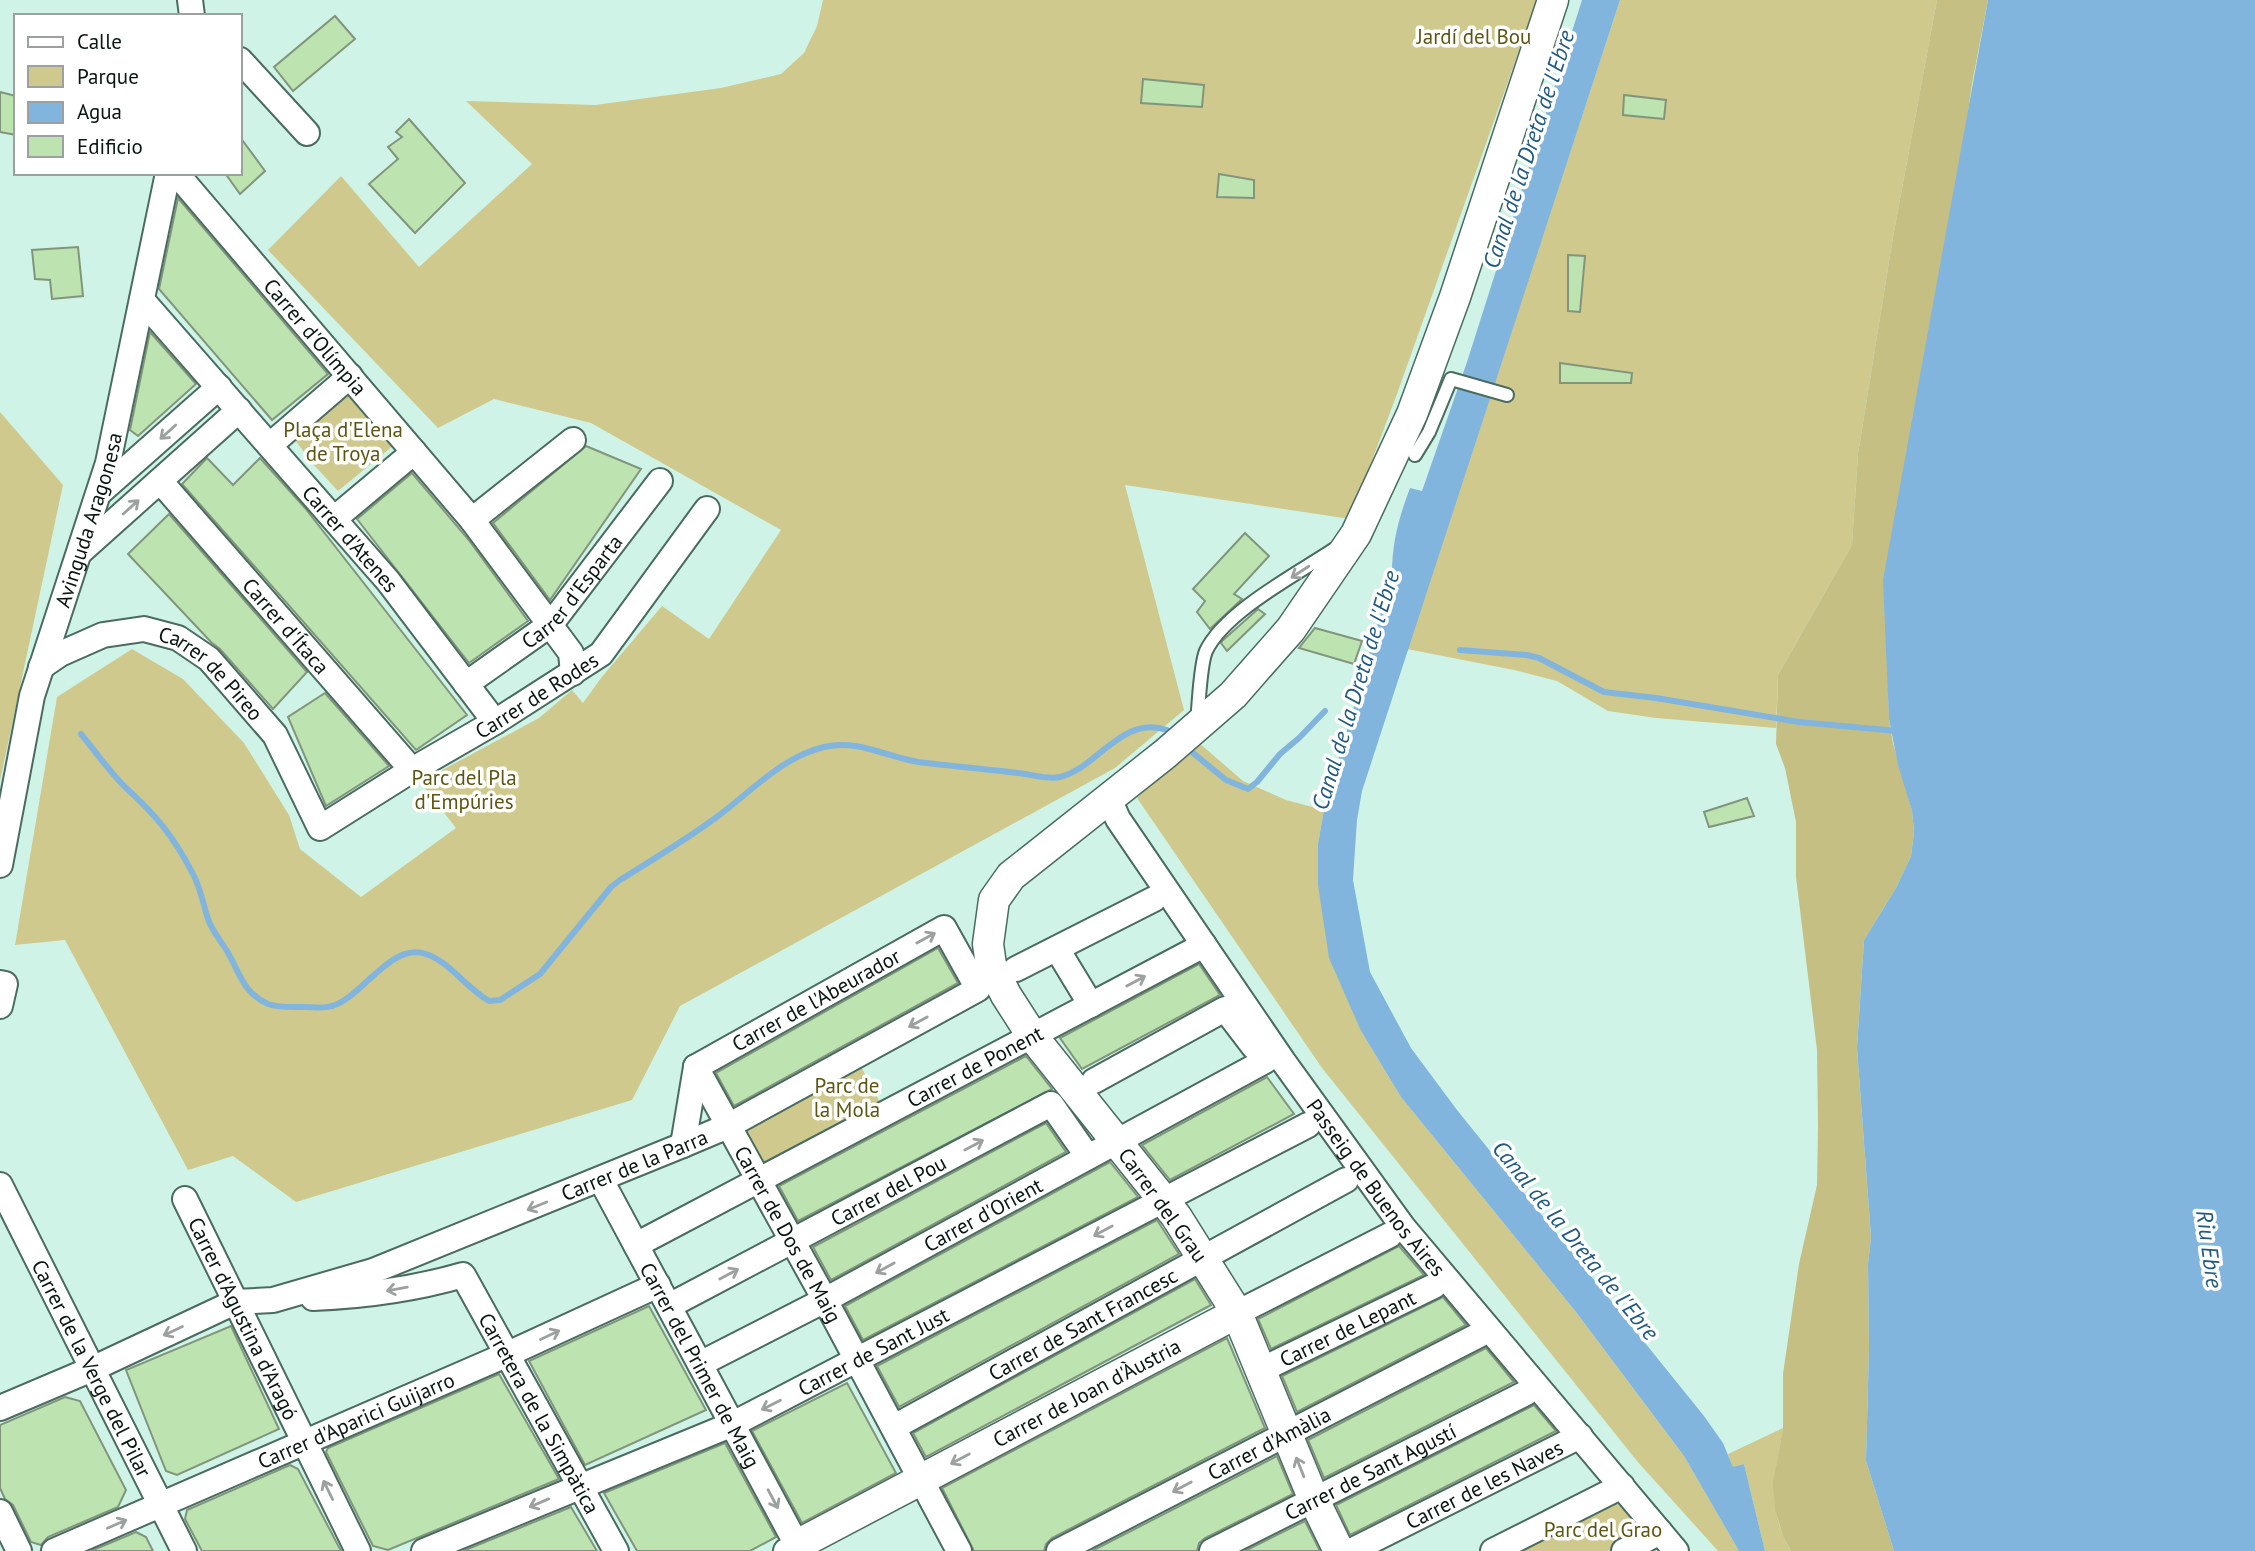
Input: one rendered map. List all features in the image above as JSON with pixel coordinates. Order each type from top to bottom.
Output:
[{"type":"street","points":[[1109,799],[1196,728],[1262,664],[1290,629],[1356,534],[1412,414],[1455,297],[1553,0]]},
{"type":"street","points":[[242,62],[307,133]]},
{"type":"street","name":"Avinguda Aragonesa","points":[[0,865],[32,695],[99,493],[123,396],[168,175]]},
{"type":"street","name":"Carrer d'Olímpia","points":[[178,175],[472,520],[571,653],[573,673]]},
{"type":"street","name":"Carrer d'Atenes","points":[[142,300],[388,581],[495,722]]},
{"type":"street","points":[[270,445],[349,376]]},
{"type":"street","points":[[99,493],[219,387]]},
{"type":"street","points":[[80,553],[239,410]]},
{"type":"street","points":[[472,520],[573,440]]},
{"type":"street","points":[[334,519],[414,452]]},
{"type":"street","name":"Carrer d'Ítaca","points":[[160,481],[412,770]]},
{"type":"street","name":"Carrer d'Esparta","points":[[466,684],[551,624],[660,481]]},
{"type":"street","name":"Carrer de Rodes","points":[[320,828],[601,654],[707,509]]},
{"type":"street","name":"Carrer de Pireo","points":[[41,667],[60,654],[103,635],[144,629],[178,639],[209,659],[275,735],[320,828]]},
{"type":"street","name":"Carrer del Grau","points":[[1109,799],[1011,876],[994,901],[988,944],[991,965],[1006,995],[1033,1037],[1163,1199],[1237,1312],[1314,1500],[1339,1551]]},
{"type":"street","name":"Passeig de Buenos Aires","points":[[1109,799],[1118,819],[1204,945],[1269,1054],[1404,1227],[1676,1551]]},
{"type":"street","points":[[1016,970],[1154,899]]},
{"type":"street","name":"Carrer de l'Abeurador","points":[[696,1068],[944,928],[978,989]]},
{"type":"street","name":"Carrer de Ponent","points":[[636,1245],[1204,945]]},
{"type":"street","points":[[1057,948],[1091,1005]]},
{"type":"street","points":[[0,983],[5,984],[0,1006]]},
{"type":"street","name":"Carrer de la Parra","points":[[273,1300],[373,1271],[683,1146],[728,1126],[978,989]]},
{"type":"street","points":[[1094,1081],[1225,1009],[1254,1046],[1269,1054]]},
{"type":"street","name":"Carrer d'Orient","points":[[700,1364],[825,1300],[1088,1157],[1269,1054]]},
{"type":"street","points":[[683,1146],[696,1068]]},
{"type":"street","name":"Carrer de Dos de Maig","points":[[696,1068],[825,1300],[959,1551]]},
{"type":"street","name":"Carrer del Pou","points":[[663,1296],[792,1240],[1051,1104],[1088,1157]]},
{"type":"street","name":"Carrer de Sant Just","points":[[424,1551],[733,1424],[1308,1125]]},
{"type":"street","name":"Carrer del Primer de Maig","points":[[601,1180],[733,1424],[794,1549]]},
{"type":"street","name":"Carrer de Sant Francesc","points":[[894,1427],[1346,1180]]},
{"type":"street","name":"Carrer de la Verge del Pilar","points":[[0,1185],[184,1551]]},
{"type":"street","name":"Carrer d'Agustina d'Aragó","points":[[185,1199],[358,1551]]},
{"type":"street","name":"Carrer de Joan d'Àustria","points":[[794,1549],[1237,1312],[1390,1235]]},
{"type":"street","name":"Carrer de la Parra","points":[[235,1302],[362,1295],[464,1275]]},
{"type":"street","name":"Carretera de la Simpàtica","points":[[464,1275],[616,1551]]},
{"type":"street","name":"Carrer de Lepant","points":[[1261,1370],[1434,1286]]},
{"type":"street","name":"Carrer d'Aparici Guijarro","points":[[54,1551],[508,1354],[663,1296]]},
{"type":"street","points":[[0,1408],[92,1369],[235,1302]]},
{"type":"street","name":"Carrer d'Amàlia","points":[[1059,1551],[1479,1335]]},
{"type":"street","name":"Carrer de Sant Agustí","points":[[1212,1551],[1526,1393]]},
{"type":"street","name":"Carrer de les Naves","points":[[1351,1551],[1580,1436]]},
{"type":"street","points":[[1493,1551],[1622,1486]]},
{"type":"street","points":[[0,1512],[19,1551]]},
{"type":"street","points":[[1624,1551],[1660,1532]]},
{"type":"lane","points":[[1415,454],[1429,432],[1451,379],[1507,396]]},
{"type":"lane","points":[[1196,728],[1206,652],[1223,629],[1261,596],[1356,534]]},
{"type":"green space","points":[[823,0],[1537,0],[1350,519],[1125,485],[1184,710],[1115,768],[680,1006],[632,1100],[296,1202],[233,1156],[188,1170],[65,940],[15,945],[57,697],[132,649],[183,679],[244,743],[289,815],[300,849],[361,897],[456,828],[420,782],[539,718],[572,690],[583,703],[662,606],[709,639],[781,530],[591,423],[494,399],[438,428],[268,250],[341,176],[419,267],[532,164],[466,101],[595,105],[721,88],[781,74],[804,53],[817,26]]},
{"type":"green space","points":[[1620,0],[1937,0],[1893,237],[1858,454],[1852,545],[1778,675],[1776,728],[1656,718],[1608,711],[1557,681],[1407,649]]},
{"type":"green space","name":"Plaça d'Elena de Troya","points":[[348,390],[394,445],[338,491],[293,437]]},
{"type":"green space","points":[[0,412],[63,485],[0,781]]},
{"type":"green space","points":[[1198,742],[1243,781],[1286,800],[1324,810],[1318,844],[1361,1031],[1401,1097],[1576,1312],[1684,1456],[1739,1551],[1718,1551],[1637,1461],[1322,1068],[1137,798]]},
{"type":"green space","name":"Parc de la Mola","points":[[858,1061],[883,1108],[760,1172],[734,1128]]},
{"type":"green space","points":[[1783,1428],[1774,1491],[1778,1519],[1791,1551],[1765,1551],[1744,1464],[1733,1468],[1728,1454]]},
{"type":"green space","name":"Parc del Grao","points":[[1619,1495],[1647,1530],[1608,1551],[1509,1551]]},
{"type":"shaded area","points":[[1937,0],[1988,0],[1972,84],[1888,675],[1889,719],[1893,743],[1912,811],[1914,832],[1911,856],[1896,888],[1864,940],[1857,1048],[1871,1237],[1868,1264],[1866,1461],[1894,1551],[1791,1551],[1775,1510],[1773,1483],[1783,1428],[1783,1374],[1799,1264],[1817,1185],[1817,1050],[1796,877],[1796,822],[1785,768],[1776,744],[1778,675],[1852,545],[1858,454],[1893,237]]},
{"type":"water","points":[[1582,0],[1620,0],[1362,791],[1353,880],[1370,972],[1411,1048],[1457,1110],[1704,1416],[1723,1443],[1733,1467],[1744,1464],[1765,1551],[1739,1551],[1684,1456],[1576,1312],[1401,1097],[1361,1031],[1329,958],[1318,885],[1318,844],[1324,810],[1392,574],[1395,540],[1403,509],[1410,488],[1422,491],[1467,362]]},
{"type":"water","name":"Riu Ebre","points":[[1988,0],[2255,0],[2255,1551],[1894,1551],[1866,1461],[1868,1264],[1871,1237],[1857,1048],[1864,940],[1896,888],[1911,856],[1914,832],[1912,811],[1898,765],[1889,719],[1883,580]]},
{"type":"building","points":[[335,16],[355,39],[293,91],[274,67]]},
{"type":"building","points":[[1143,79],[1204,85],[1202,107],[1141,103]]},
{"type":"building","points":[[0,92],[14,96],[14,135],[0,132]]},
{"type":"building","points":[[1624,95],[1666,100],[1664,119],[1623,115]]},
{"type":"building","points":[[409,119],[465,183],[415,233],[369,184],[398,159],[388,147],[402,137],[396,132]]},
{"type":"building","points":[[242,140],[265,171],[240,194],[226,175],[242,175]]},
{"type":"building","points":[[1219,174],[1254,180],[1254,198],[1217,197]]},
{"type":"building","points":[[178,198],[328,374],[272,420],[159,289]]},
{"type":"building","points":[[78,247],[83,296],[52,299],[50,280],[35,279],[32,250]]},
{"type":"building","points":[[1568,255],[1585,256],[1580,312],[1568,311]]},
{"type":"building","points":[[150,332],[196,384],[138,436],[130,430]]},
{"type":"building","points":[[1560,363],[1632,373],[1631,383],[1560,383]]},
{"type":"building","points":[[586,446],[641,469],[550,600],[493,523]]},
{"type":"building","points":[[207,458],[233,485],[260,458],[305,508],[467,715],[416,750],[182,484]]},
{"type":"building","points":[[412,473],[468,539],[528,621],[469,663],[357,519]]},
{"type":"building","points":[[169,514],[307,672],[273,709],[220,649],[128,554]]},
{"type":"building","points":[[1245,533],[1269,556],[1234,594],[1242,599],[1210,629],[1197,612],[1205,601],[1193,589]]},
{"type":"building","points":[[1258,609],[1265,614],[1227,651],[1222,641]]},
{"type":"building","points":[[1315,628],[1362,641],[1354,664],[1299,648]]},
{"type":"building","points":[[325,693],[389,766],[326,806],[288,717]]},
{"type":"building","points":[[1747,798],[1754,816],[1709,827],[1704,812]]},
{"type":"building","points":[[938,948],[958,983],[734,1106],[716,1073]]},
{"type":"building","points":[[1199,964],[1220,995],[1082,1069],[1060,1038]]},
{"type":"building","points":[[1026,1056],[1052,1089],[798,1221],[779,1186]]},
{"type":"building","points":[[1267,1077],[1294,1114],[1170,1180],[1142,1145]]},
{"type":"building","points":[[1046,1123],[1066,1152],[831,1280],[813,1247]]},
{"type":"building","points":[[1110,1162],[1138,1197],[863,1340],[845,1306]]},
{"type":"building","points":[[1157,1220],[1179,1254],[899,1407],[877,1366]]},
{"type":"building","points":[[1399,1246],[1424,1275],[1271,1349],[1258,1319]]},
{"type":"building","points":[[1195,1279],[1211,1305],[926,1457],[913,1433]]},
{"type":"building","points":[[1443,1297],[1466,1325],[1297,1412],[1282,1376]]},
{"type":"building","points":[[649,1306],[706,1410],[585,1465],[529,1361]]},
{"type":"building","points":[[231,1326],[279,1429],[177,1475],[166,1471],[126,1370]]},
{"type":"building","points":[[1227,1338],[1265,1428],[1052,1538],[1044,1551],[974,1551],[942,1488]]},
{"type":"building","points":[[1486,1348],[1514,1382],[1324,1478],[1308,1440]]},
{"type":"building","points":[[499,1374],[559,1479],[388,1550],[373,1546],[326,1452],[328,1448]]},
{"type":"building","points":[[847,1383],[896,1473],[802,1523],[752,1431]]},
{"type":"building","points":[[65,1397],[80,1401],[126,1490],[118,1507],[48,1537],[41,1545],[31,1542],[13,1505],[5,1499],[0,1488],[0,1425]]},
{"type":"building","points":[[1534,1405],[1556,1431],[1350,1535],[1336,1505]]},
{"type":"building","points":[[725,1443],[776,1537],[750,1551],[637,1551],[604,1493]]},
{"type":"building","points":[[1277,1456],[1293,1494],[1205,1538],[1199,1543],[1197,1551],[1092,1551]]},
{"type":"building","points":[[290,1465],[298,1469],[341,1551],[202,1551],[185,1519],[187,1510]]},
{"type":"building","points":[[571,1507],[597,1551],[463,1551]]},
{"type":"building","points":[[1305,1521],[1320,1551],[1245,1551]]},
{"type":"building","points":[[136,1532],[146,1537],[153,1551],[91,1551]]},
{"type":"waterway","points":[[1460,650],[1539,658],[1604,692],[1799,722],[1897,731]]},
{"type":"waterway","name":"Canal de la Dreta de l'Ebre","points":[[1187,748],[1226,780],[1248,789],[1325,711]]},
{"type":"waterway","points":[[81,734],[119,781],[155,817],[179,849],[196,880],[214,932],[247,988],[268,1004],[322,1008],[343,1001],[389,963],[413,952],[426,954],[443,963],[489,1001],[500,1000],[540,974],[611,887],[703,827],[766,777],[808,752],[824,747],[849,745],[918,762],[1055,778],[1073,772],[1137,729],[1151,727],[1167,730]]},
{"type":"park label","name":"Jardí del Bou","points":[[1474,36]]},
{"type":"park label","name":"Parc del Pla d'Empúries","points":[[464,789]]}]
